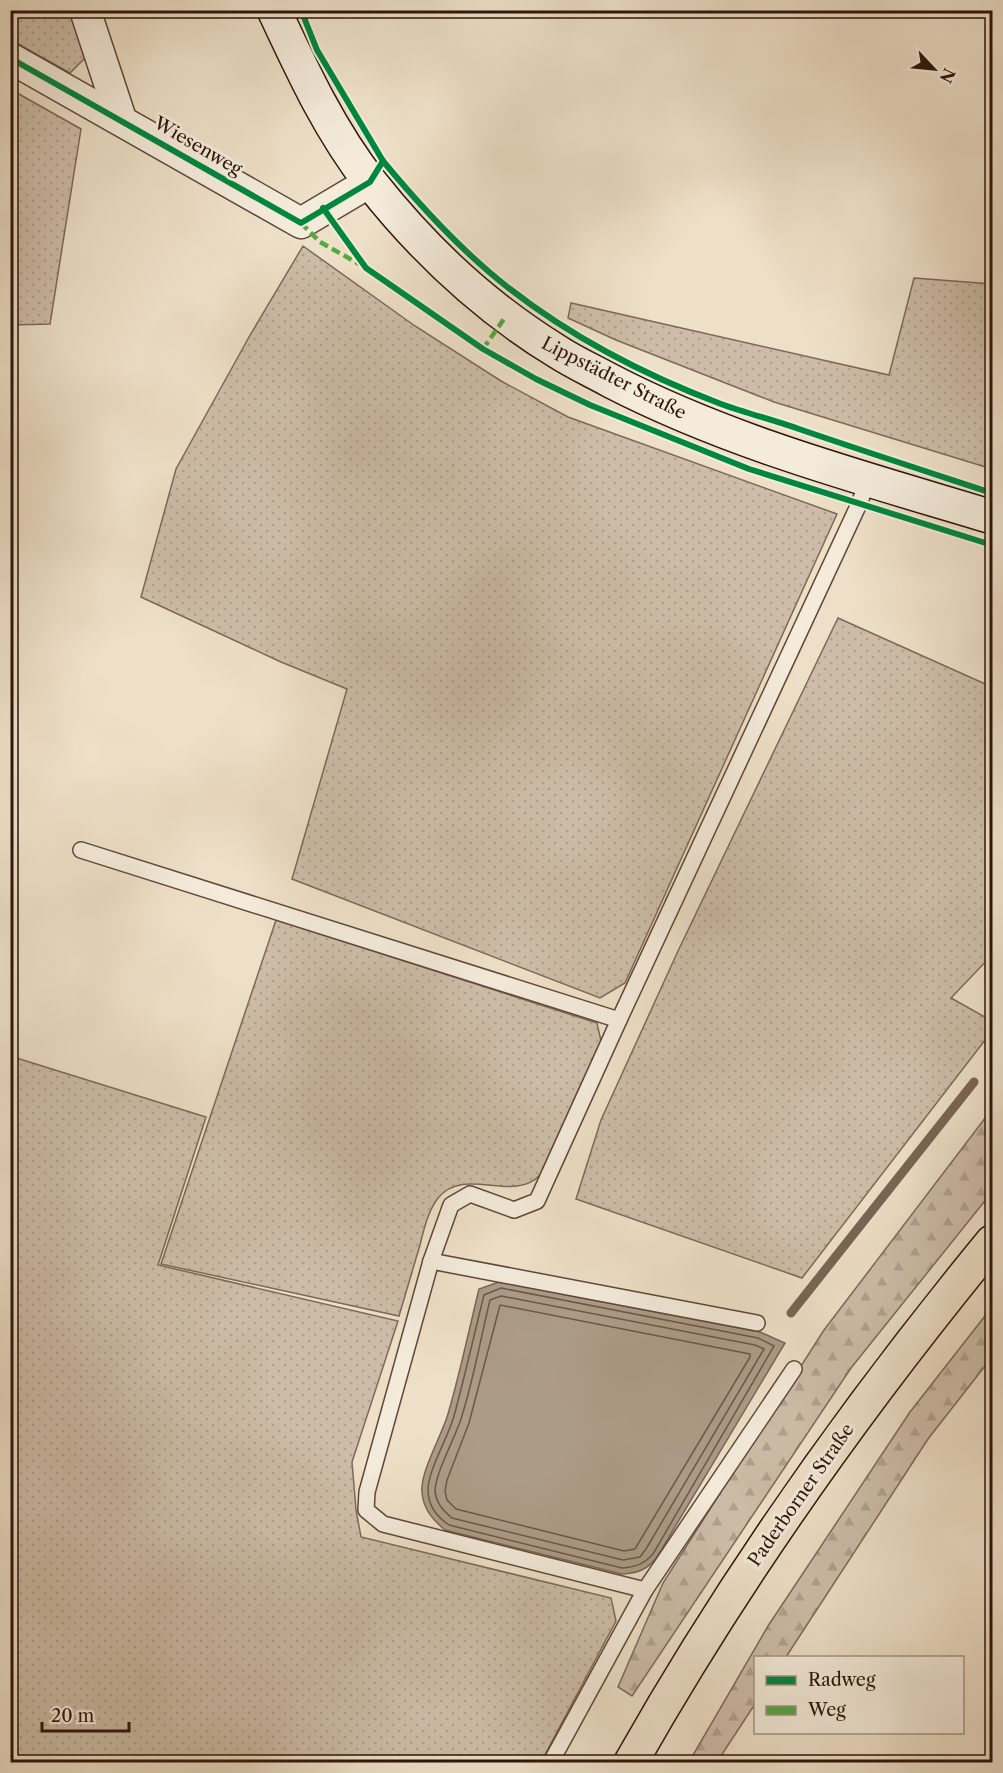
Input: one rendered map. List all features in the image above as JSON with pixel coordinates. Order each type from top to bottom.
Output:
[{"type":"main road","name":"Lippstädter Straße","points":[[274,10],[308,84],[337,134],[370,182],[416,237],[465,283],[520,327],[560,353],[674,411],[757,443],[868,480],[993,517]]},
{"type":"main road","name":"Paderborner Straße","points":[[631,1762],[700,1646],[814,1473],[896,1362],[993,1242]]},
{"type":"street","points":[[85,10],[121,119]]},
{"type":"street","name":"Wiesenweg","points":[[10,57],[301,223],[370,182]]},
{"type":"lane","points":[[645,1590],[383,1524],[366,1510],[367,1492],[431,1261],[451,1205],[470,1194],[514,1210],[537,1201],[859,504],[868,480]]},
{"type":"lane","points":[[81,850],[619,1020]]},
{"type":"lane","points":[[431,1261],[756,1323]]},
{"type":"lane","points":[[551,1762],[645,1590],[794,1370]]},
{"type":"green space","points":[[11,11],[69,11],[86,57],[70,73],[11,40]]},
{"type":"green space","points":[[10,89],[81,129],[50,324],[11,325]]},
{"type":"green space","points":[[303,246],[415,326],[501,381],[568,417],[837,514],[625,983],[600,998],[292,879],[347,689],[281,662],[141,597],[176,469],[249,337]]},
{"type":"green space","points":[[914,278],[992,284],[992,469],[774,402],[616,340],[568,318],[571,303],[889,375]]},
{"type":"green space","points":[[838,618],[992,687],[992,955],[951,998],[992,1021],[992,1031],[802,1278],[576,1199],[601,1120],[678,951]]},
{"type":"green space","points":[[276,920],[597,1023],[601,1041],[540,1175],[529,1183],[516,1186],[462,1185],[449,1189],[438,1198],[427,1220],[399,1316],[161,1264]]},
{"type":"green space","points":[[10,1056],[206,1117],[158,1265],[398,1321],[352,1462],[361,1537],[611,1598],[616,1621],[541,1762],[11,1762]]},
{"type":"green space","points":[[992,1109],[992,1192],[851,1368],[632,1696],[618,1687],[663,1583],[824,1330]]},
{"type":"green space","points":[[992,1307],[992,1357],[928,1439],[787,1656],[754,1656],[754,1706],[717,1762],[689,1762],[768,1626],[910,1412]]},
{"type":"water","points":[[499,1282],[760,1332],[785,1343],[657,1557],[642,1570],[622,1574],[445,1530],[427,1509],[422,1492],[424,1474],[448,1414],[479,1289]]},
{"type":"waterway","points":[[791,1313],[974,1082]]},
{"type":"marked path","points":[[301,223],[320,242],[359,264]]},
{"type":"marked path","points":[[483,349],[506,316]]},
{"type":"cycle path","points":[[10,58],[301,223],[370,182],[383,161],[317,50],[301,10]]},
{"type":"cycle path","points":[[383,161],[412,195],[475,260],[534,307],[585,340],[638,368],[721,404],[992,493]]},
{"type":"cycle path","points":[[323,208],[366,268],[483,349],[536,379],[590,405],[749,469],[992,545]]}]
